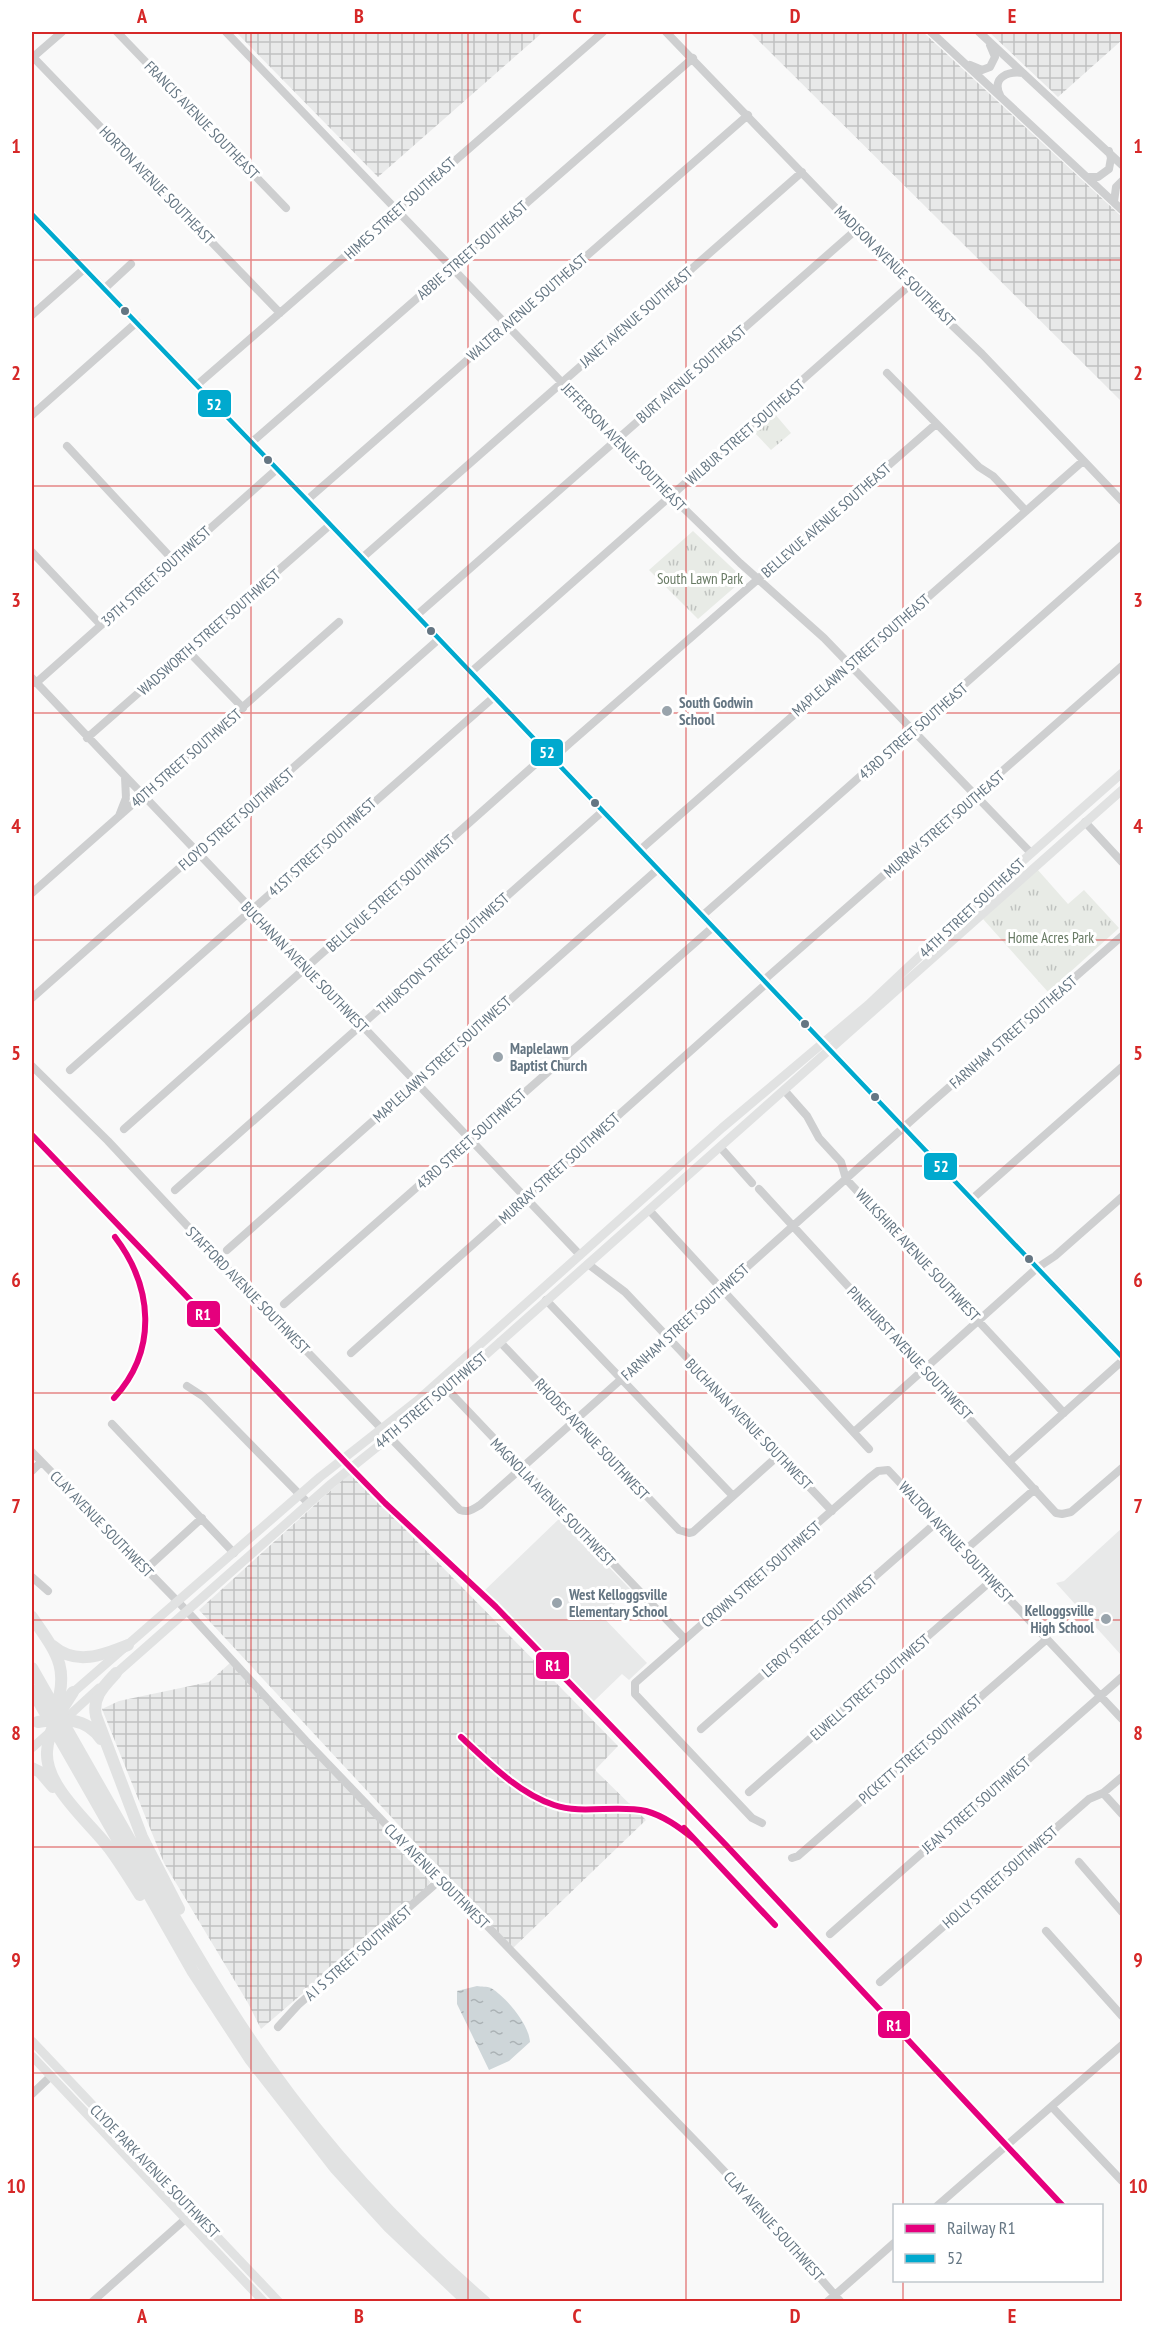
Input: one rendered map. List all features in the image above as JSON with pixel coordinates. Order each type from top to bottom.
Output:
[{"type":"highway","points":[[32,1617],[54,1646],[63,1653],[83,1658],[97,1656],[128,1645]]},
{"type":"highway","points":[[44,1634],[61,1666],[63,1679],[47,1760],[52,1776],[119,1863],[228,2028],[273,2090],[336,2169],[406,2244],[468,2301]]},
{"type":"highway","points":[[32,1668],[218,1991],[267,2065],[333,2148],[420,2242],[485,2301]]},
{"type":"highway","points":[[116,1673],[100,1692],[94,1707],[96,1716],[148,1850],[218,1991]]},
{"type":"highway","points":[[32,1690],[175,1941],[228,2028]]},
{"type":"highway","points":[[54,1716],[89,1726],[97,1733],[112,1761]]},
{"type":"highway","points":[[32,1768],[40,1772],[76,1810]]},
{"type":"main road","points":[[32,214],[417,615],[1122,1357]]},
{"type":"main road","name":"44TH STREET SOUTHEAST","points":[[826,1047],[1031,853],[1122,773]]},
{"type":"main road","name":"44TH STREET SOUTHEAST","points":[[826,1047],[1122,790]]},
{"type":"main road","points":[[1085,822],[1083,812],[1086,804]]},
{"type":"main road","points":[[1067,838],[1070,828],[1068,821]]},
{"type":"main road","name":"44TH STREET SOUTHWEST","points":[[54,1716],[116,1673],[308,1503],[447,1389],[784,1090],[826,1047]]},
{"type":"main road","name":"44TH STREET SOUTHWEST","points":[[32,1748],[54,1716],[128,1645],[300,1494],[418,1400],[722,1128],[826,1047]]},
{"type":"main road","points":[[720,1147],[724,1136],[722,1128]]},
{"type":"main road","points":[[694,1154],[696,1169]]},
{"type":"main road","points":[[673,1189],[677,1179],[675,1170]]},
{"type":"main road","points":[[519,1325],[517,1318],[532,1298]]},
{"type":"main road","name":"CLYDE PARK AVENUE SOUTHWEST","points":[[32,2041],[279,2301]]},
{"type":"main road","name":"CLYDE PARK AVENUE SOUTHWEST","points":[[32,2056],[264,2301]]},
{"type":"main road","points":[[100,2129],[101,2126],[106,2125],[124,2138]]},
{"type":"street","points":[[32,58],[62,32]]},
{"type":"street","name":"FRANCIS AVENUE SOUTHEAST","points":[[117,32],[286,208]]},
{"type":"street","name":"JEFFERSON AVENUE SOUTHEAST","points":[[226,32],[508,324],[671,497],[825,638],[1031,853]]},
{"type":"street","name":"HIMES STREET SOUTHEAST","points":[[197,385],[603,32]]},
{"type":"street","name":"MADISON AVENUE SOUTHEAST","points":[[666,32],[910,285],[982,354],[1122,501]]},
{"type":"street","points":[[931,32],[1122,210]]},
{"type":"street","points":[[963,62],[982,69],[992,64],[994,53],[982,34]]},
{"type":"street","points":[[982,34],[1122,165]]},
{"type":"street","name":"HORTON AVENUE SOUTHEAST","points":[[32,58],[280,314]]},
{"type":"street","name":"ABBIE STREET SOUTHEAST","points":[[252,442],[693,58]]},
{"type":"street","points":[[1002,98],[998,87],[1000,78],[1011,72],[1023,73]]},
{"type":"street","name":"WALTER AVENUE SOUTHEAST","points":[[307,500],[747,115]]},
{"type":"street","points":[[1087,177],[1098,177],[1109,169],[1111,158],[1108,151]]},
{"type":"street","name":"JANET AVENUE SOUTHEAST","points":[[362,558],[802,172]]},
{"type":"street","points":[[1114,202],[1116,187],[1122,181]]},
{"type":"street","name":"BURT AVENUE SOUTHEAST","points":[[417,615],[857,229]]},
{"type":"street","points":[[104,289],[132,264]]},
{"type":"street","points":[[32,315],[84,268]]},
{"type":"street","name":"WILBUR STREET SOUTHEAST","points":[[471,672],[910,285]]},
{"type":"street","points":[[32,415],[137,322]]},
{"type":"street","points":[[887,373],[1026,511]]},
{"type":"street","name":"BELLEVUE AVENUE SOUTHEAST","points":[[551,756],[560,752],[936,424]]},
{"type":"street","points":[[67,446],[174,561]]},
{"type":"street","name":"MAPLELAWN STREET SOUTHEAST","points":[[640,850],[1083,461]]},
{"type":"street","name":"39TH STREET SOUTHWEST","points":[[34,681],[101,625],[277,469]]},
{"type":"street","name":"WADSWORTH STREET SOUTHWEST","points":[[87,738],[330,525]]},
{"type":"street","name":"43RD STREET SOUTHEAST","points":[[702,916],[1122,545]]},
{"type":"street","points":[[32,552],[101,625]]},
{"type":"street","name":"40TH STREET SOUTHWEST","points":[[32,893],[339,622]]},
{"type":"street","name":"FLOYD STREET SOUTHWEST","points":[[32,998],[439,639]]},
{"type":"street","points":[[188,650],[243,708]]},
{"type":"street","name":"MURRAY STREET SOUTHEAST","points":[[766,982],[1122,666]]},
{"type":"street","name":"BUCHANAN AVENUE SOUTHWEST","points":[[34,681],[580,1255]]},
{"type":"street","name":"41ST STREET SOUTHWEST","points":[[70,1070],[494,697]]},
{"type":"street","name":"BELLEVUE STREET SOUTHWEST","points":[[124,1129],[540,760],[551,756]]},
{"type":"street","points":[[119,816],[126,798],[125,777]]},
{"type":"street","name":"THURSTON STREET SOUTHWEST","points":[[175,1190],[603,811]]},
{"type":"street","points":[[1085,822],[1122,862]]},
{"type":"street","name":"MAPLELAWN STREET SOUTHWEST","points":[[226,1250],[658,869]]},
{"type":"street","name":"43RD STREET SOUTHWEST","points":[[284,1304],[713,927]]},
{"type":"street","name":"FARNHAM STREET SOUTHEAST","points":[[904,1127],[1122,936]]},
{"type":"street","name":"MURRAY STREET SOUTHWEST","points":[[351,1353],[766,982]]},
{"type":"street","name":"STAFFORD AVENUE SOUTHWEST","points":[[32,1066],[116,1149],[380,1429],[460,1510],[465,1512]]},
{"type":"street","points":[[972,1199],[1122,1067]]},
{"type":"street","name":"WILKSHIRE AVENUE SOUTHWEST","points":[[784,1090],[807,1116],[819,1138],[841,1162],[846,1179],[1064,1413]]},
{"type":"street","name":"FARNHAM STREET SOUTHWEST","points":[[465,1512],[471,1511],[480,1504],[904,1127]]},
{"type":"street","points":[[720,1147],[752,1183]]},
{"type":"street","name":"PINEHURST AVENUE SOUTHWEST","points":[[759,1190],[1056,1512],[1062,1514],[1071,1512],[1122,1468]]},
{"type":"street","points":[[854,1432],[1037,1268],[1122,1197]]},
{"type":"street","points":[[649,1210],[869,1449]]},
{"type":"street","name":"BUCHANAN AVENUE SOUTHWEST","points":[[588,1263],[625,1292],[832,1511]]},
{"type":"street","points":[[546,1300],[733,1496],[779,1455]]},
{"type":"street","name":"RHODES AVENUE SOUTHWEST","points":[[500,1342],[673,1525],[685,1533],[693,1532],[733,1496]]},
{"type":"street","points":[[1010,1461],[1122,1361]]},
{"type":"street","points":[[188,1386],[204,1397],[308,1503]]},
{"type":"street","name":"MAGNOLIA AVENUE SOUTHWEST","points":[[447,1389],[685,1639]]},
{"type":"street","points":[[112,1424],[234,1552]]},
{"type":"street","name":"CLAY AVENUE SOUTHWEST","points":[[32,1452],[186,1610],[291,1725],[440,1880],[506,1945],[722,2169],[838,2298]]},
{"type":"street","points":[[32,1471],[41,1462]]},
{"type":"street","name":"CROWN STREET SOUTHWEST","points":[[762,1823],[753,1818],[635,1694],[635,1683],[875,1473],[881,1469],[888,1470]]},
{"type":"street","name":"WALTON AVENUE SOUTHWEST","points":[[888,1470],[1122,1719]]},
{"type":"street","points":[[964,1551],[1035,1489]]},
{"type":"street","points":[[146,1569],[202,1518]]},
{"type":"street","name":"LEROY STREET SOUTHWEST","points":[[701,1729],[937,1522]]},
{"type":"street","points":[[32,1577],[48,1591]]},
{"type":"street","name":"ELWELL STREET SOUTHWEST","points":[[749,1792],[991,1581]]},
{"type":"street","name":"PICKETT STREET SOUTHWEST","points":[[792,1858],[798,1856],[1047,1639]]},
{"type":"street","name":"JEAN STREET SOUTHWEST","points":[[830,1934],[1122,1677]]},
{"type":"street","name":"HOLLY STREET SOUTHWEST","points":[[880,1982],[1089,1799],[1103,1793],[1122,1777]]},
{"type":"street","points":[[1103,1793],[1122,1814]]},
{"type":"street","points":[[1079,1862],[1122,1912]]},
{"type":"street","name":"A I S STREET SOUTHWEST","points":[[278,2027],[298,2005],[440,1880]]},
{"type":"street","points":[[1046,1931],[1122,2016]]},
{"type":"street","points":[[939,2204],[1120,2051]]},
{"type":"street","points":[[32,2094],[51,2076]]},
{"type":"street","points":[[1052,2107],[1122,2181]]},
{"type":"street","points":[[92,2301],[194,2212]]},
{"type":"street","points":[[827,2301],[838,2298],[893,2244]]},
{"type":"shaded area","points":[[236,32],[543,32],[378,177]]},
{"type":"shaded area","points":[[750,32],[923,32],[1122,217],[1122,402]]},
{"type":"shaded area","points":[[989,32],[1122,32],[1122,40],[1058,97]]},
{"type":"shaded area","points":[[350,1473],[618,1746],[595,1770],[646,1820],[513,1948],[199,1610]]},
{"type":"shaded area","name":"West Kelloggsville Elementary School","points":[[561,1517],[630,1589],[602,1616],[647,1663],[629,1680],[622,1674],[593,1702],[485,1590]]},
{"type":"shaded area","name":"Kelloggsville High School","points":[[1122,1528],[1122,1656],[1056,1583],[1064,1581]]},
{"type":"shaded area","points":[[230,1663],[432,1879],[427,1887],[261,2029],[248,2003],[164,1863],[102,1709],[119,1701],[209,1682]]},
{"type":"green space","points":[[774,413],[791,433],[771,450],[754,432]]},
{"type":"green space","name":"South Lawn Park","points":[[693,531],[744,579],[698,619],[649,570]]},
{"type":"green space","name":"Home Acres Park","points":[[1037,869],[1068,904],[1084,890],[1119,928],[1048,992],[983,919]]},
{"type":"water","points":[[477,1986],[491,1988],[510,2004],[526,2027],[530,2042],[509,2061],[489,2070],[457,2004],[457,1991]]},
{"type":"rail line","name":"R1","points":[[32,1135],[385,1503],[496,1607],[725,1844],[1061,2204]]},
{"type":"rail line","name":"R1","points":[[114,1398],[138,1360],[144,1339],[145,1318],[143,1297],[137,1276],[128,1256],[115,1237]]},
{"type":"rail line","name":"R1","points":[[461,1737],[504,1776],[541,1800],[565,1808],[646,1811],[671,1822],[694,1839]]},
{"type":"rail line","name":"R1","points":[[684,1828],[775,1925]]},
{"type":"transit line","name":"52","points":[[32,214],[1122,1357]]},
{"type":"place","name":"South Godwin School","points":[[667,711]]},
{"type":"place","name":"Maplelawn Baptist Church","points":[[498,1057]]},
{"type":"place","name":"West Kelloggsville Elementary School","points":[[557,1603]]},
{"type":"place","name":"Kelloggsville High School","points":[[1106,1619]]}]
